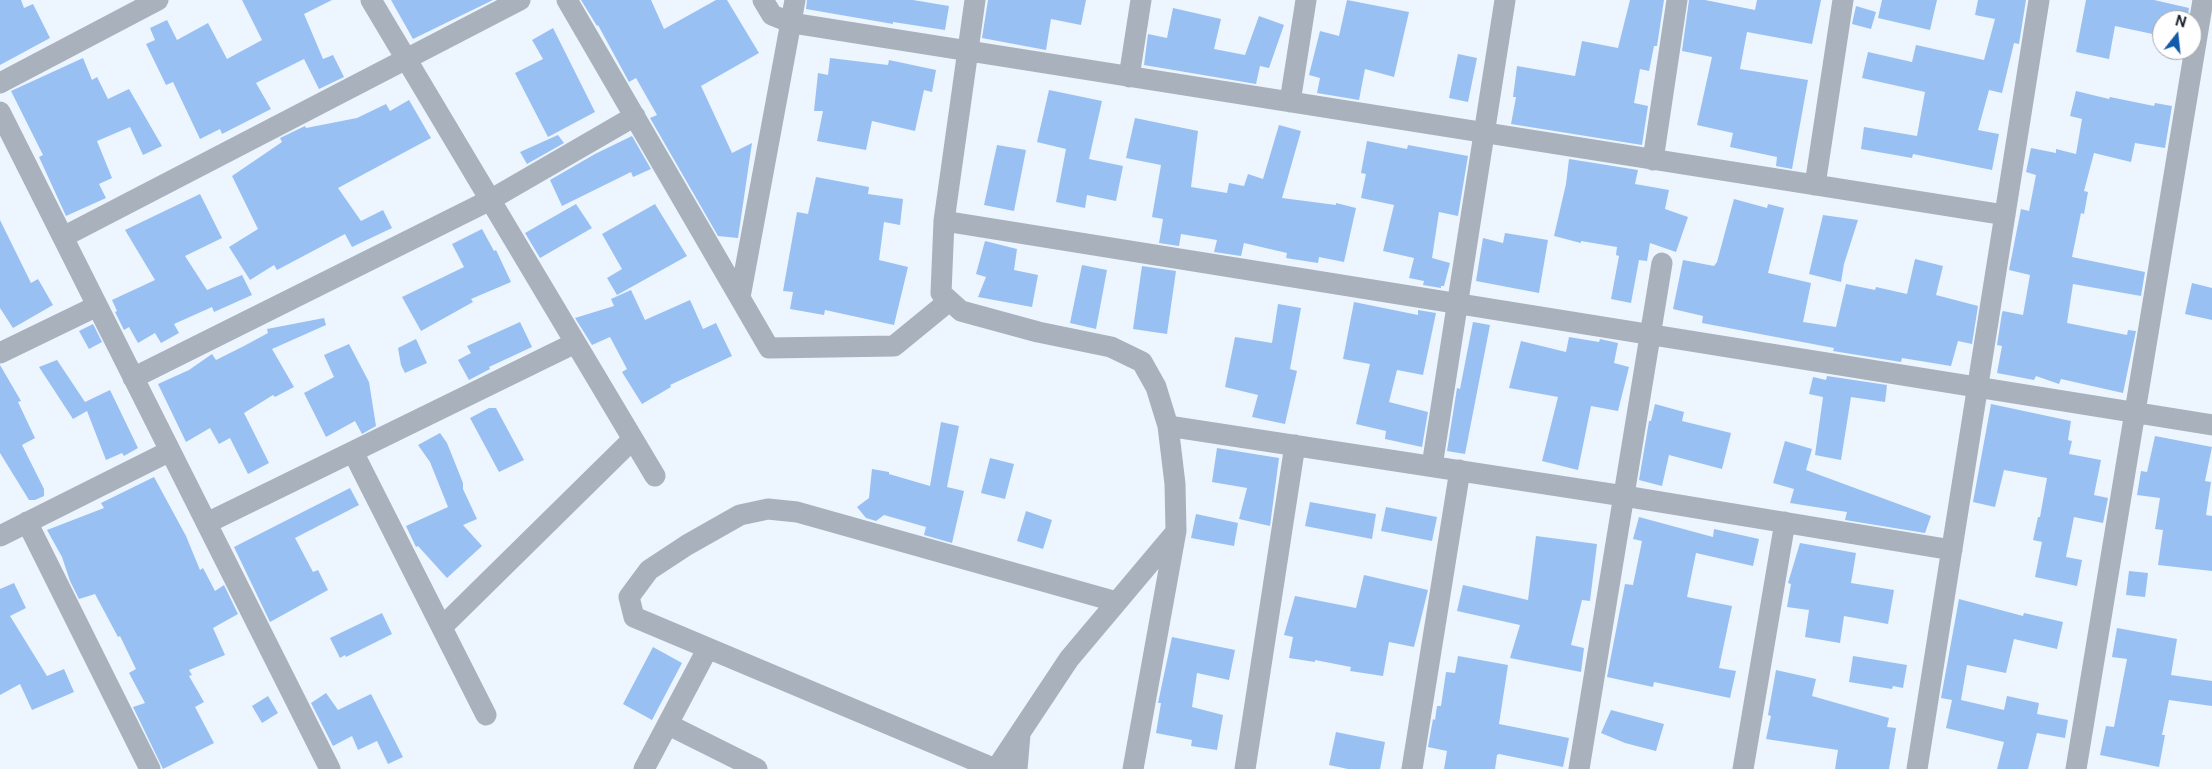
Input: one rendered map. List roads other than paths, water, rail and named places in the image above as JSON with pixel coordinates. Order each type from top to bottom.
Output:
[{"type":"street","points":[[0,82],[158,0]]},
{"type":"street","points":[[371,0],[655,476]]},
{"type":"street","points":[[63,238],[520,0]]},
{"type":"street","points":[[567,0],[769,348],[894,346],[950,301]]},
{"type":"street","points":[[763,0],[772,15],[792,23],[2005,215]]},
{"type":"street","points":[[740,297],[795,0]]},
{"type":"street","points":[[975,0],[966,51],[944,222],[941,293],[961,311],[1038,332],[1111,347],[1142,362],[1156,387],[1168,426],[1175,484],[1176,531],[1132,769]]},
{"type":"street","points":[[1129,77],[1141,0]]},
{"type":"street","points":[[1290,102],[1306,0]]},
{"type":"street","points":[[1432,466],[1505,0]]},
{"type":"street","points":[[1653,160],[1677,0]]},
{"type":"street","points":[[1815,185],[1843,0]]},
{"type":"street","points":[[1917,769],[2039,0]]},
{"type":"street","points":[[2076,769],[2202,0]]},
{"type":"street","points":[[0,112],[330,769]]},
{"type":"street","points":[[133,378],[490,200],[635,116]]},
{"type":"street","points":[[944,222],[2212,425]]},
{"type":"street","points":[[1579,769],[1662,263]]},
{"type":"street","points":[[0,353],[98,306]]},
{"type":"street","points":[[206,523],[575,343]]},
{"type":"street","points":[[1168,426],[1460,470],[1952,550]]},
{"type":"street","points":[[442,628],[633,440]]},
{"type":"street","points":[[1245,769],[1295,445]]},
{"type":"street","points":[[0,536],[170,451]]},
{"type":"street","points":[[352,452],[486,715]]},
{"type":"street","points":[[1412,769],[1460,470]]},
{"type":"street","points":[[1117,602],[797,512],[768,509],[740,516],[687,545],[649,570],[629,597],[634,617],[995,769],[1069,659],[1117,602],[1176,531]]},
{"type":"street","points":[[27,522],[150,769]]},
{"type":"street","points":[[1743,769],[1785,522]]},
{"type":"street","points":[[644,769],[669,725],[708,648]]},
{"type":"street","points":[[669,725],[757,769]]},
{"type":"street","points":[[1017,769],[1021,732]]}]
